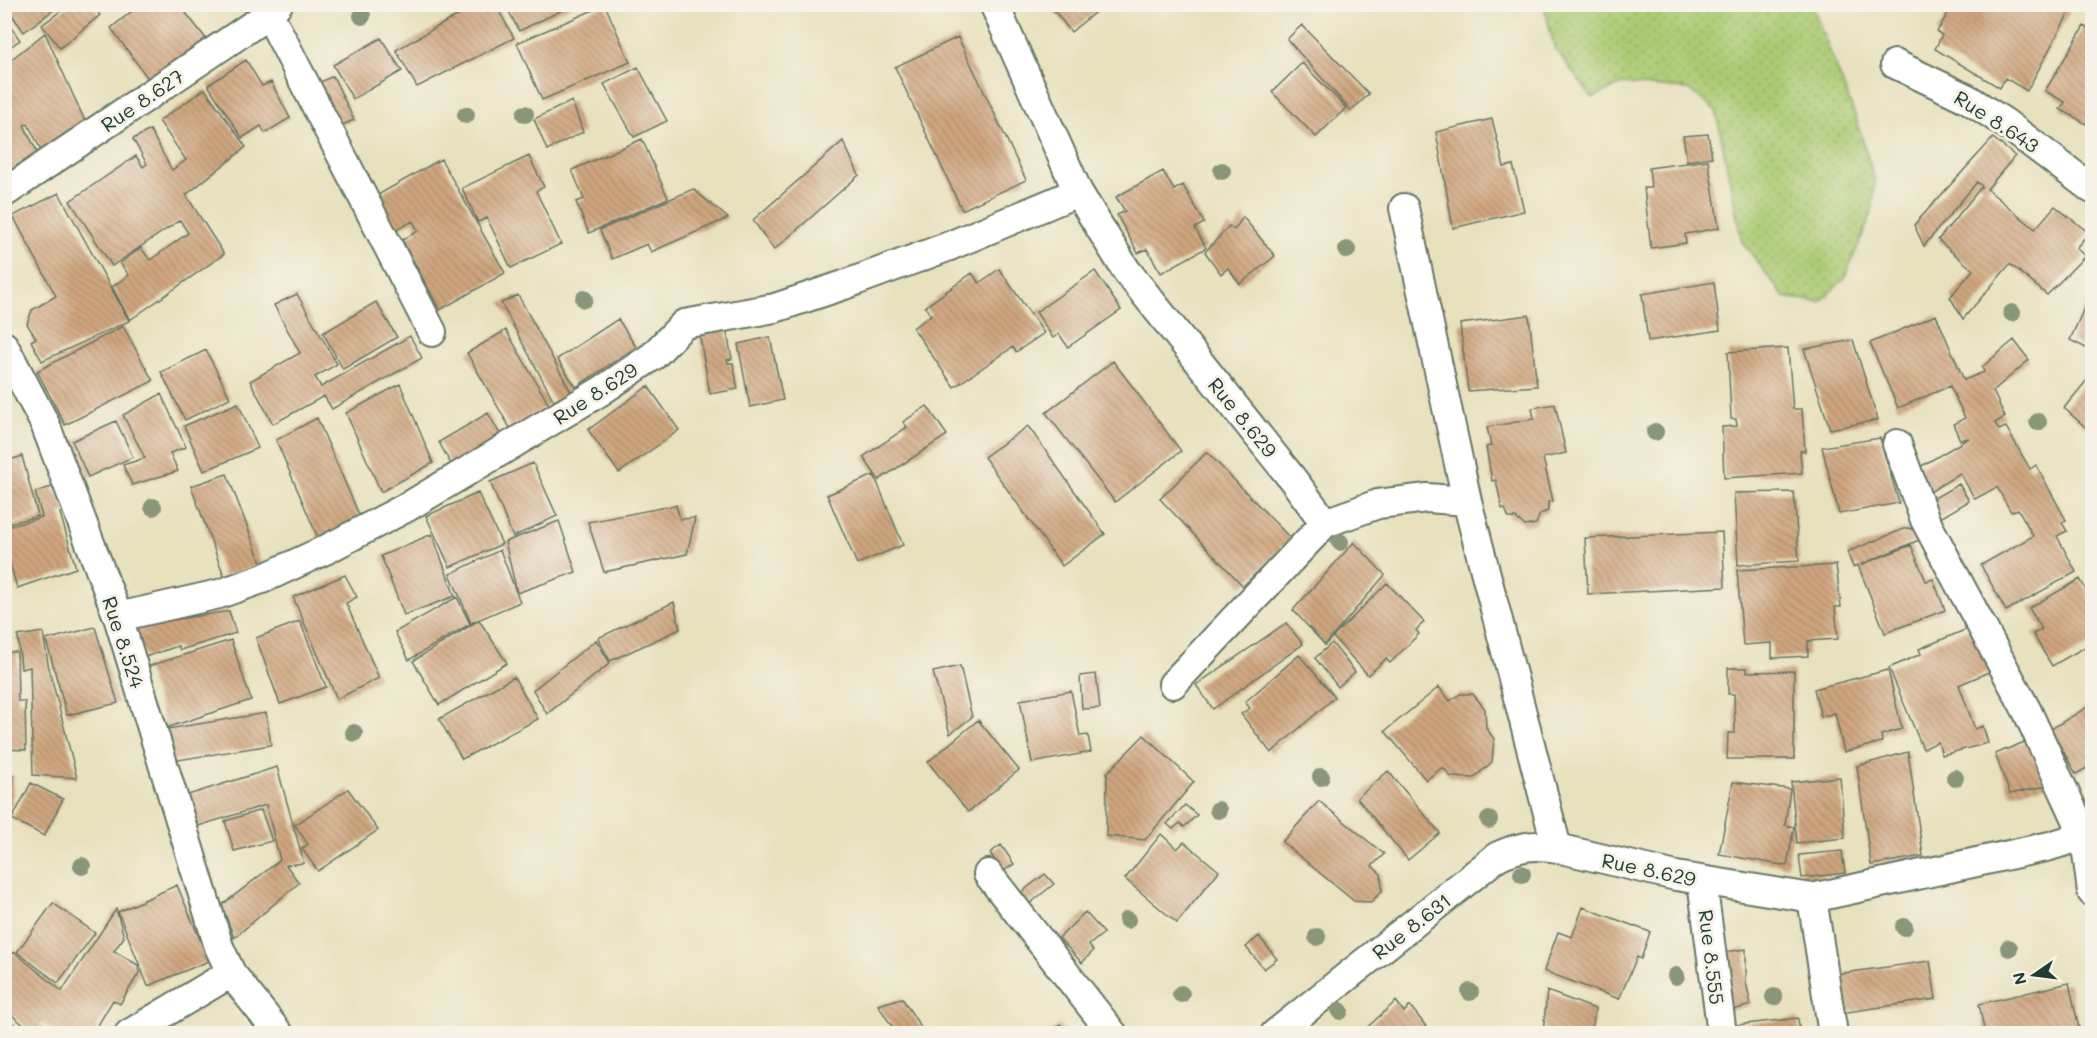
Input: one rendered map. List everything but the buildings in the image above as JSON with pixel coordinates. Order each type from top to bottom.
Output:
[{"type":"street","name":"Rue 8.629","points":[[994,4],[1078,192],[1126,270],[1294,481],[1325,524]]},
{"type":"street","name":"Rue 8.627","points":[[4,193],[273,9]]},
{"type":"street","points":[[273,9],[432,332]]},
{"type":"street","name":"Rue 8.643","points":[[1895,64],[1968,99],[2005,123],[2092,189]]},
{"type":"street","name":"Rue 8.629","points":[[118,617],[219,594],[262,579],[325,550],[428,495],[601,391],[653,356],[684,324],[775,308],[844,285],[946,247],[1078,192]]},
{"type":"street","points":[[1404,208],[1467,501],[1557,848]]},
{"type":"street","name":"Rue 8.524","points":[[4,346],[45,424],[118,617],[219,947],[231,974],[279,1034]]},
{"type":"street","points":[[1897,444],[1925,520],[2027,711],[2089,835],[2092,892]]},
{"type":"street","points":[[1173,684],[1325,524],[1378,504],[1427,498],[1467,501]]},
{"type":"street","name":"Rue 8.629","points":[[1557,848],[1702,881],[1812,898],[2089,835]]},
{"type":"street","name":"Rue 8.631","points":[[1275,1034],[1498,856],[1519,847],[1538,844],[1557,848]]},
{"type":"street","points":[[988,874],[1113,1034]]},
{"type":"street","name":"Rue 8.555","points":[[1702,881],[1722,1034]]},
{"type":"street","points":[[1812,898],[1833,1034]]},
{"type":"street","points":[[129,1034],[231,974]]},
{"type":"green space","points":[[1544,5],[1812,5],[1855,115],[1875,181],[1872,213],[1844,279],[1820,302],[1784,297],[1742,242],[1716,111],[1688,89],[1622,84],[1592,98],[1554,47]]}]
